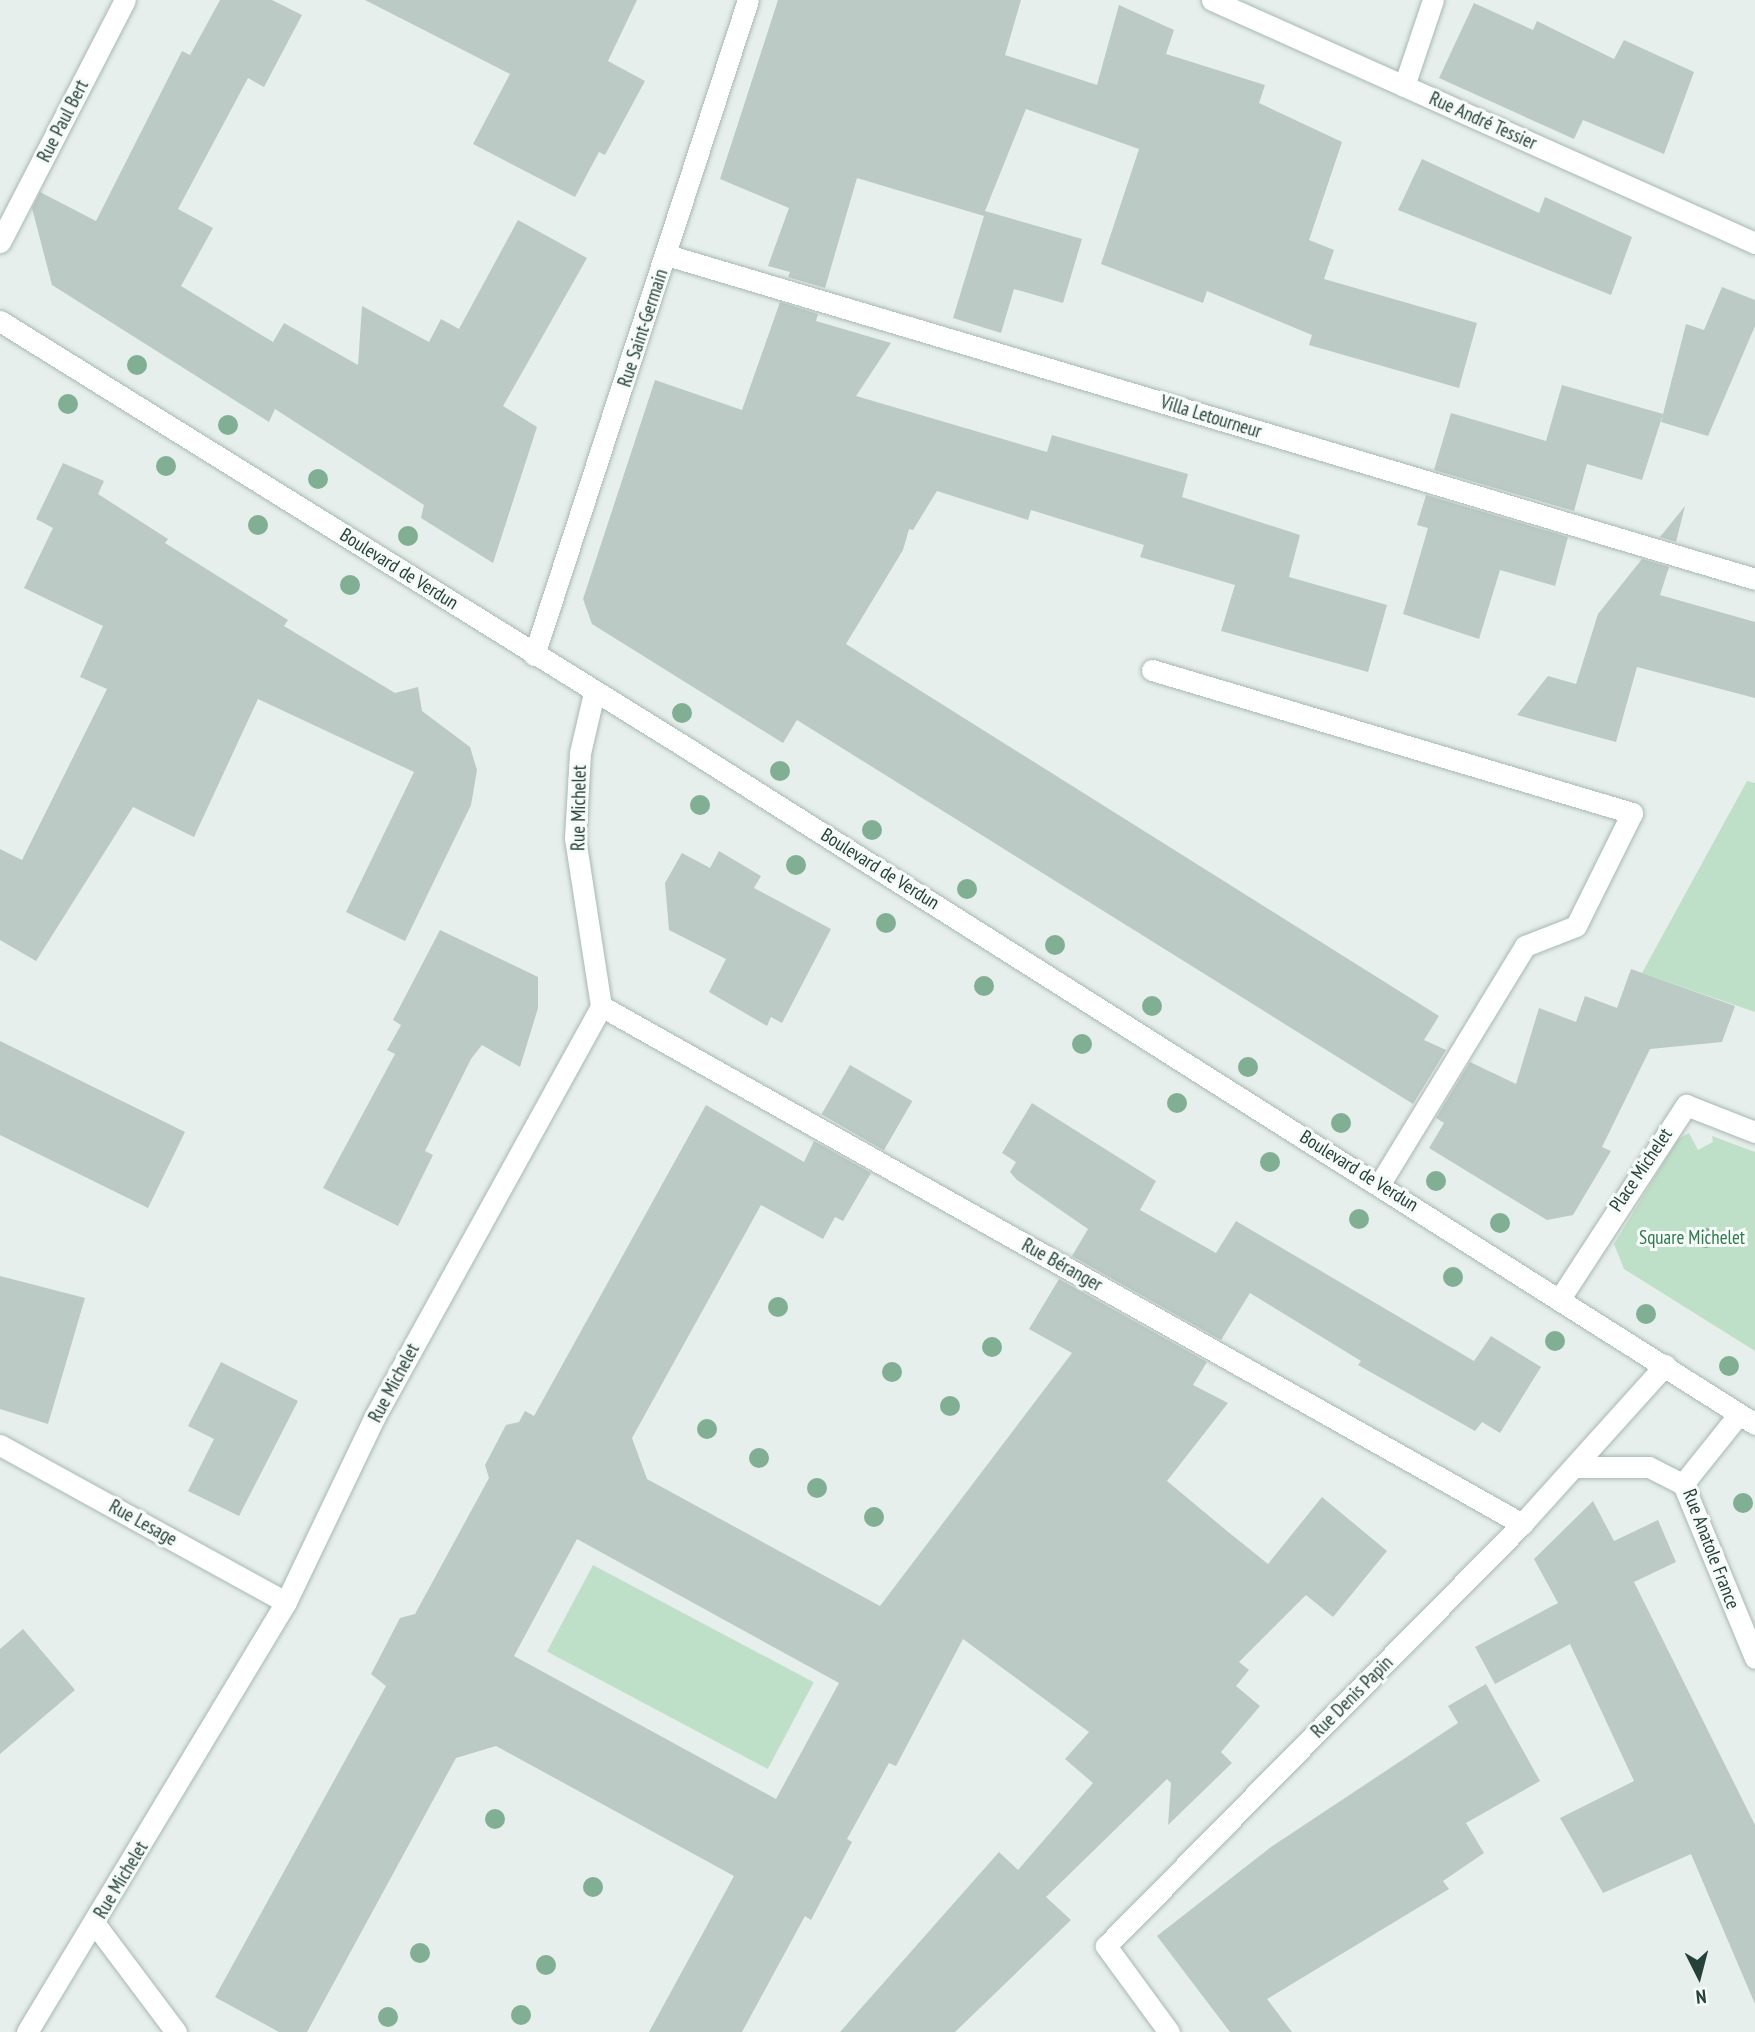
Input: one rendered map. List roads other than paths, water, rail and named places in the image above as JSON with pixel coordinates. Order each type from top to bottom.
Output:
[{"type":"street","name":"Rue Paul Bert","points":[[0,242],[125,0]]},
{"type":"street","name":"Rue Saint-Germain","points":[[534,655],[667,255],[748,0]]},
{"type":"street","name":"Rue André Tessier","points":[[1212,0],[1755,243]]},
{"type":"street","points":[[1404,86],[1433,0]]},
{"type":"street","name":"Villa Letourneur","points":[[667,255],[1755,579]]},
{"type":"street","name":"Boulevard de Verdun","points":[[0,321],[1380,1184],[1747,1419]]},
{"type":"street","points":[[1152,670],[1632,813],[1576,926],[1525,946],[1380,1184]]},
{"type":"street","name":"Rue Michelet","points":[[27,2032],[95,1924],[286,1602],[374,1418],[601,1006],[575,838],[580,753],[594,693]]},
{"type":"street","name":"Rue Béranger","points":[[601,1006],[1522,1524]]},
{"type":"street","name":"Place Michelet","points":[[1559,1300],[1686,1105],[1755,1132]]},
{"type":"street","name":"Rue Denis Papin","points":[[1169,2032],[1106,1946],[1522,1524],[1665,1364]]},
{"type":"street","name":"Rue Anatole France","points":[[1747,1419],[1683,1484],[1755,1658]]},
{"type":"street","name":"Rue Lesage","points":[[0,1445],[286,1602]]},
{"type":"street","points":[[1574,1466],[1649,1467],[1683,1484]]},
{"type":"street","points":[[95,1924],[176,2032]]},
{"type":"park label","name":"Square Michelet","points":[[1692,1238]]}]
